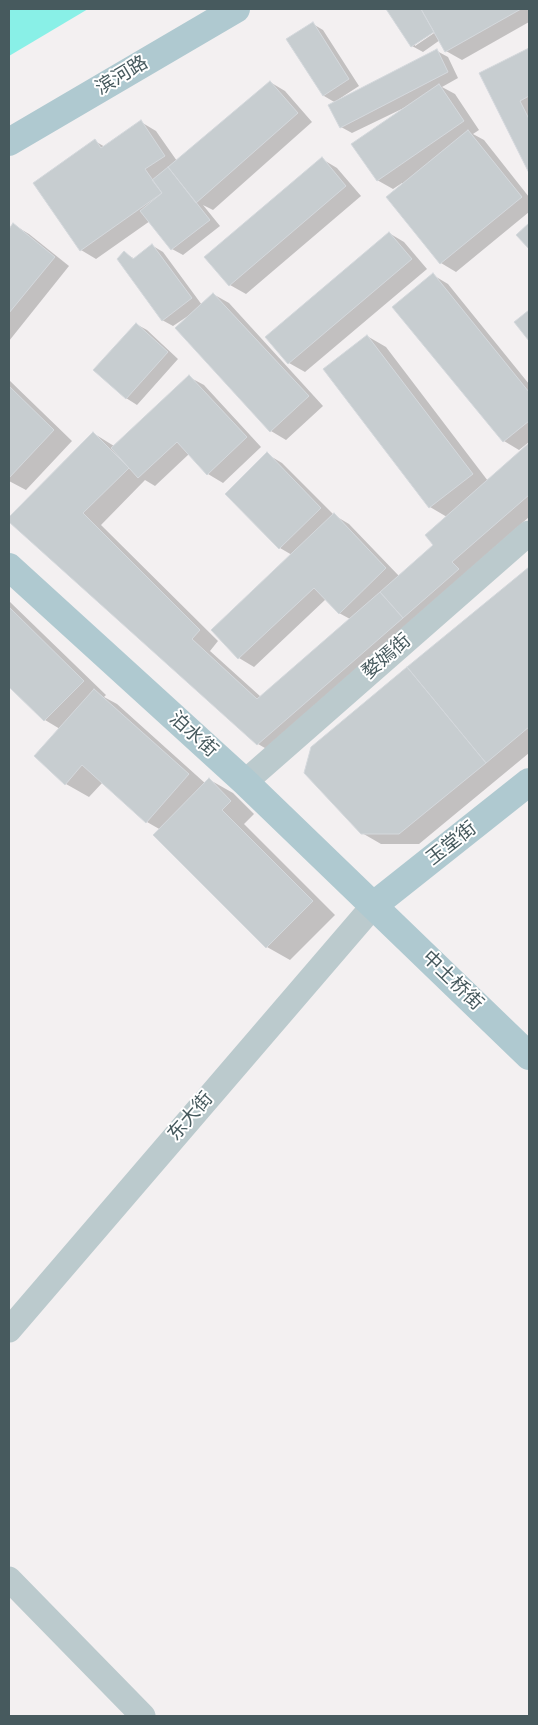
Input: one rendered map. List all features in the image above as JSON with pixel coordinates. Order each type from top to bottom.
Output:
[{"type":"main road","name":"滨河路","points":[[9,142],[236,9]]},
{"type":"main road","name":"泊水街","points":[[9,567],[245,782],[374,906]]},
{"type":"main road","name":"玉堂街","points":[[374,906],[529,782]]},
{"type":"main road","name":"中土桥街","points":[[374,906],[529,1056]]},
{"type":"street","name":"婺嫣街","points":[[245,782],[529,533]]},
{"type":"street","name":"东大街","points":[[9,1330],[374,906]]},
{"type":"street","points":[[9,1579],[143,1716]]},
{"type":"water","points":[[9,9],[88,9],[9,56]]},
{"type":"building","points":[[386,9],[421,9],[434,32],[411,47]]},
{"type":"building","points":[[421,9],[521,9],[445,52]]},
{"type":"building","points":[[313,22],[349,79],[323,96],[286,39]]},
{"type":"building","points":[[529,48],[529,96],[520,101],[529,119],[529,173],[479,73]]},
{"type":"building","points":[[437,49],[448,72],[340,128],[328,105]]},
{"type":"building","points":[[270,81],[298,113],[196,203],[168,167]]},
{"type":"building","points":[[439,84],[464,121],[377,181],[351,144]]},
{"type":"building","points":[[141,120],[165,156],[145,169],[162,193],[80,251],[33,183],[95,139],[101,148]]},
{"type":"building","points":[[468,130],[522,197],[440,264],[386,197]]},
{"type":"building","points":[[322,157],[346,186],[229,286],[204,257]]},
{"type":"building","points":[[168,167],[210,220],[171,250],[140,211],[162,193],[152,180]]},
{"type":"building","points":[[13,223],[55,257],[9,313],[9,229]]},
{"type":"building","points":[[529,223],[529,249],[516,235]]},
{"type":"building","points":[[389,232],[412,259],[288,364],[265,337]]},
{"type":"building","points":[[152,244],[192,298],[162,321],[117,259],[124,251],[133,259]]},
{"type":"building","points":[[433,273],[529,392],[529,421],[503,442],[392,307]]},
{"type":"building","points":[[213,293],[309,396],[270,432],[175,328]]},
{"type":"building","points":[[529,310],[529,341],[514,322]]},
{"type":"building","points":[[136,323],[168,352],[126,399],[93,370]]},
{"type":"building","points":[[367,335],[473,474],[429,508],[323,369]]},
{"type":"building","points":[[189,375],[247,437],[207,475],[177,442],[138,478],[111,448]]},
{"type":"building","points":[[9,386],[54,430],[9,478]]},
{"type":"building","points":[[93,432],[129,468],[83,513],[200,630],[192,639],[257,699],[380,592],[403,618],[257,745],[9,522],[9,517]]},
{"type":"building","points":[[529,443],[529,495],[452,562],[459,569],[403,618],[380,592],[433,545],[425,535]]},
{"type":"building","points":[[267,452],[321,508],[279,549],[225,494]]},
{"type":"building","points":[[334,513],[386,568],[339,614],[314,588],[238,659],[211,630]]},
{"type":"building","points":[[529,567],[529,727],[486,763],[407,667]]},
{"type":"building","points":[[9,607],[84,681],[44,721],[9,687]]},
{"type":"building","points":[[407,667],[486,763],[399,834],[361,834],[304,773],[311,747]]},
{"type":"building","points":[[94,689],[189,774],[146,823],[82,765],[65,785],[34,756]]},
{"type":"building","points":[[209,778],[231,801],[222,810],[313,901],[266,948],[153,835]]}]
